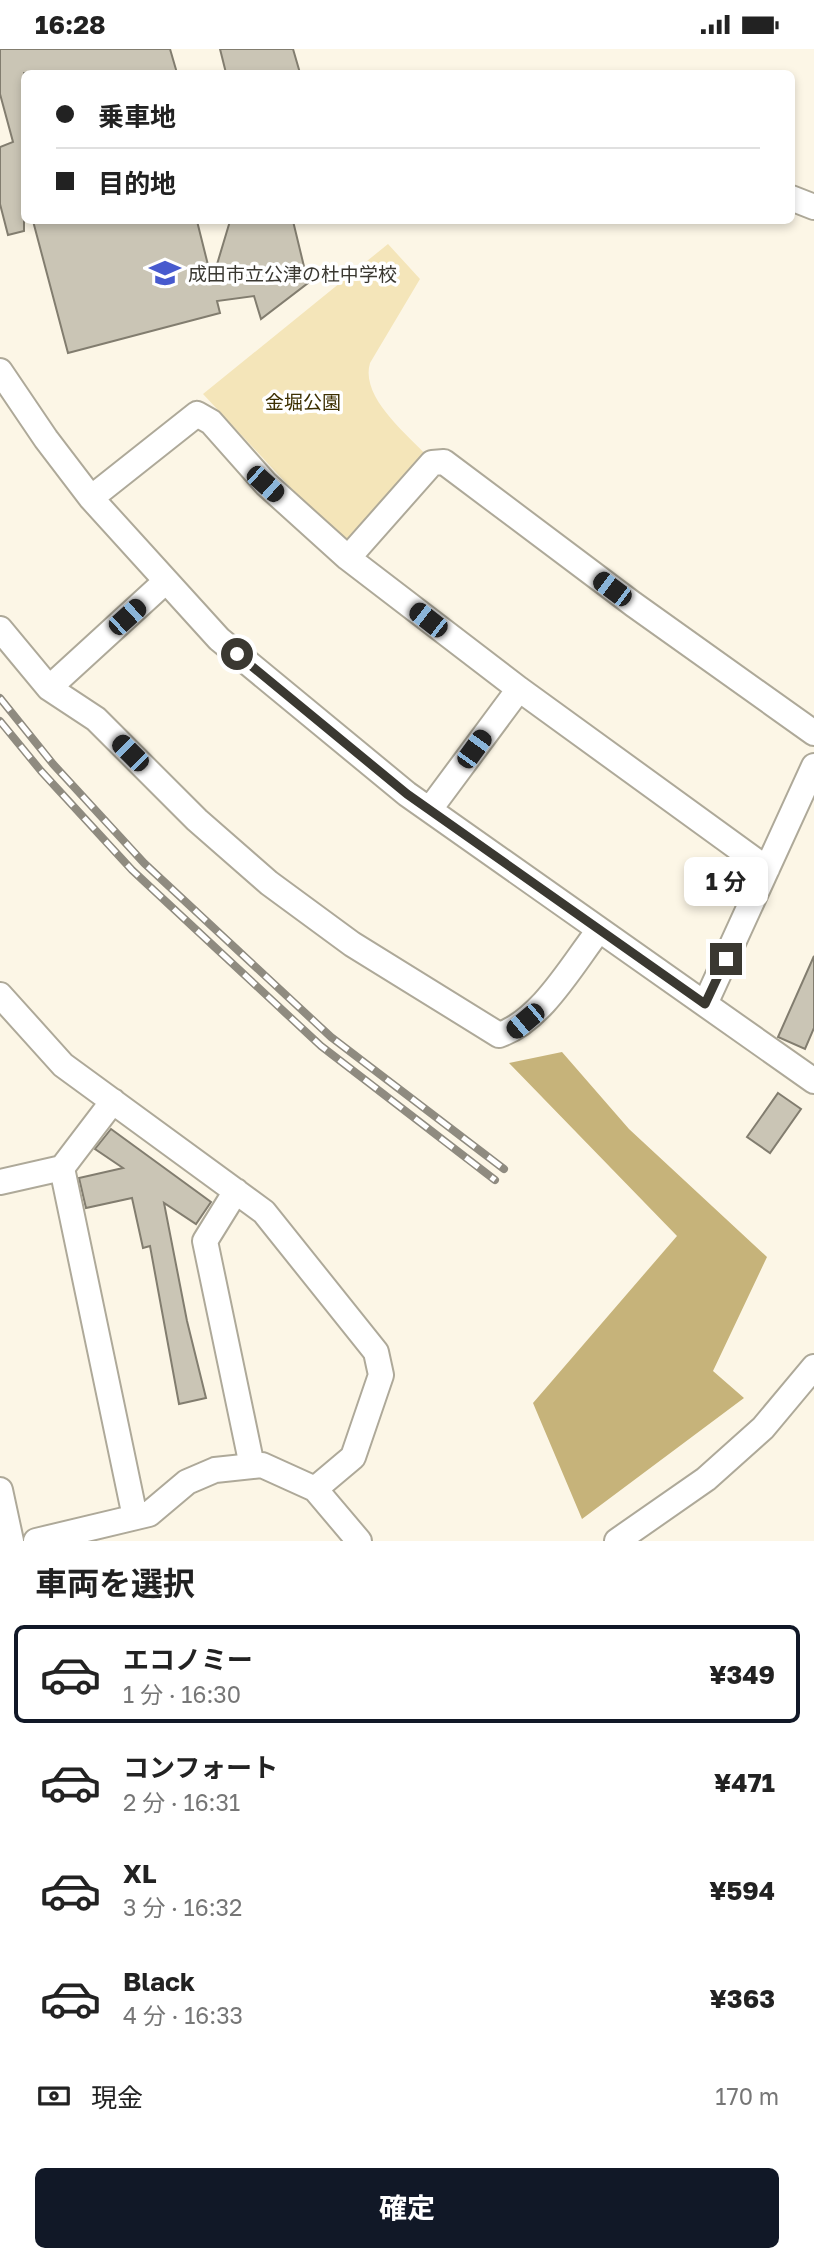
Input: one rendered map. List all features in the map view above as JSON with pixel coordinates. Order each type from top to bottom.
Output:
[{"type":"street","points":[[795,200],[814,207]]},
{"type":"street","points":[[0,371],[91,498],[219,639],[365,761],[814,1081]]},
{"type":"street","points":[[91,498],[197,415],[211,422],[265,484],[348,558],[519,689],[768,869]]},
{"type":"street","points":[[348,558],[432,463],[444,462],[633,604],[814,733]]},
{"type":"street","points":[[49,688],[166,581]]},
{"type":"street","points":[[0,629],[49,688],[96,719],[197,820],[269,883],[352,944],[499,1035],[513,1031],[537,1011],[599,930]]},
{"type":"street","points":[[430,809],[519,689]]},
{"type":"street","points":[[705,1004],[814,766]]},
{"type":"street","points":[[0,995],[64,1065],[264,1212],[376,1352],[381,1375],[353,1457],[315,1489]]},
{"type":"street","points":[[0,1182],[62,1168],[113,1101]]},
{"type":"street","points":[[62,1168],[135,1517]]},
{"type":"street","points":[[236,1191],[205,1241],[251,1467]]},
{"type":"street","points":[[617,1541],[706,1479],[763,1428],[814,1367]]},
{"type":"street","points":[[36,1541],[149,1514],[187,1482],[215,1470],[262,1465],[315,1489],[359,1541]]},
{"type":"street","points":[[0,1490],[11,1541]]},
{"type":"green space","name":"金堀公園","points":[[388,244],[420,279],[370,363],[369,376],[372,389],[387,414],[428,457],[344,545],[203,394]]},
{"type":"shaded area","points":[[562,1052],[629,1129],[767,1257],[713,1371],[744,1398],[582,1519],[533,1403],[677,1236],[509,1063]]},
{"type":"building","points":[[0,49],[170,49],[176,70],[21,70],[21,224],[24,224],[24,231],[8,235],[0,204],[0,147],[13,142],[0,94]]},
{"type":"building","points":[[220,49],[293,49],[299,70],[225,70]]},
{"type":"building","points":[[34,224],[198,224],[212,281],[229,224],[294,224],[308,283],[261,319],[254,296],[217,301],[220,313],[68,353]]},
{"type":"building","points":[[814,956],[814,1028],[805,1049],[778,1037]]},
{"type":"building","points":[[778,1093],[801,1109],[770,1153],[747,1137]]},
{"type":"building","points":[[111,1129],[211,1202],[196,1224],[164,1203],[187,1321],[206,1398],[179,1404],[150,1246],[143,1248],[132,1198],[86,1208],[79,1178],[123,1168],[95,1149]]},
{"type":"railway","points":[[0,698],[53,764],[144,863],[331,1037],[504,1169]]},
{"type":"railway","points":[[0,721],[41,771],[132,870],[321,1046],[495,1180]]},
{"type":"place","name":"成田市立公津の杜中学校","points":[[165,273]]},
{"type":"route","points":[[237,654],[407,794],[705,1004],[726,959]]}]
